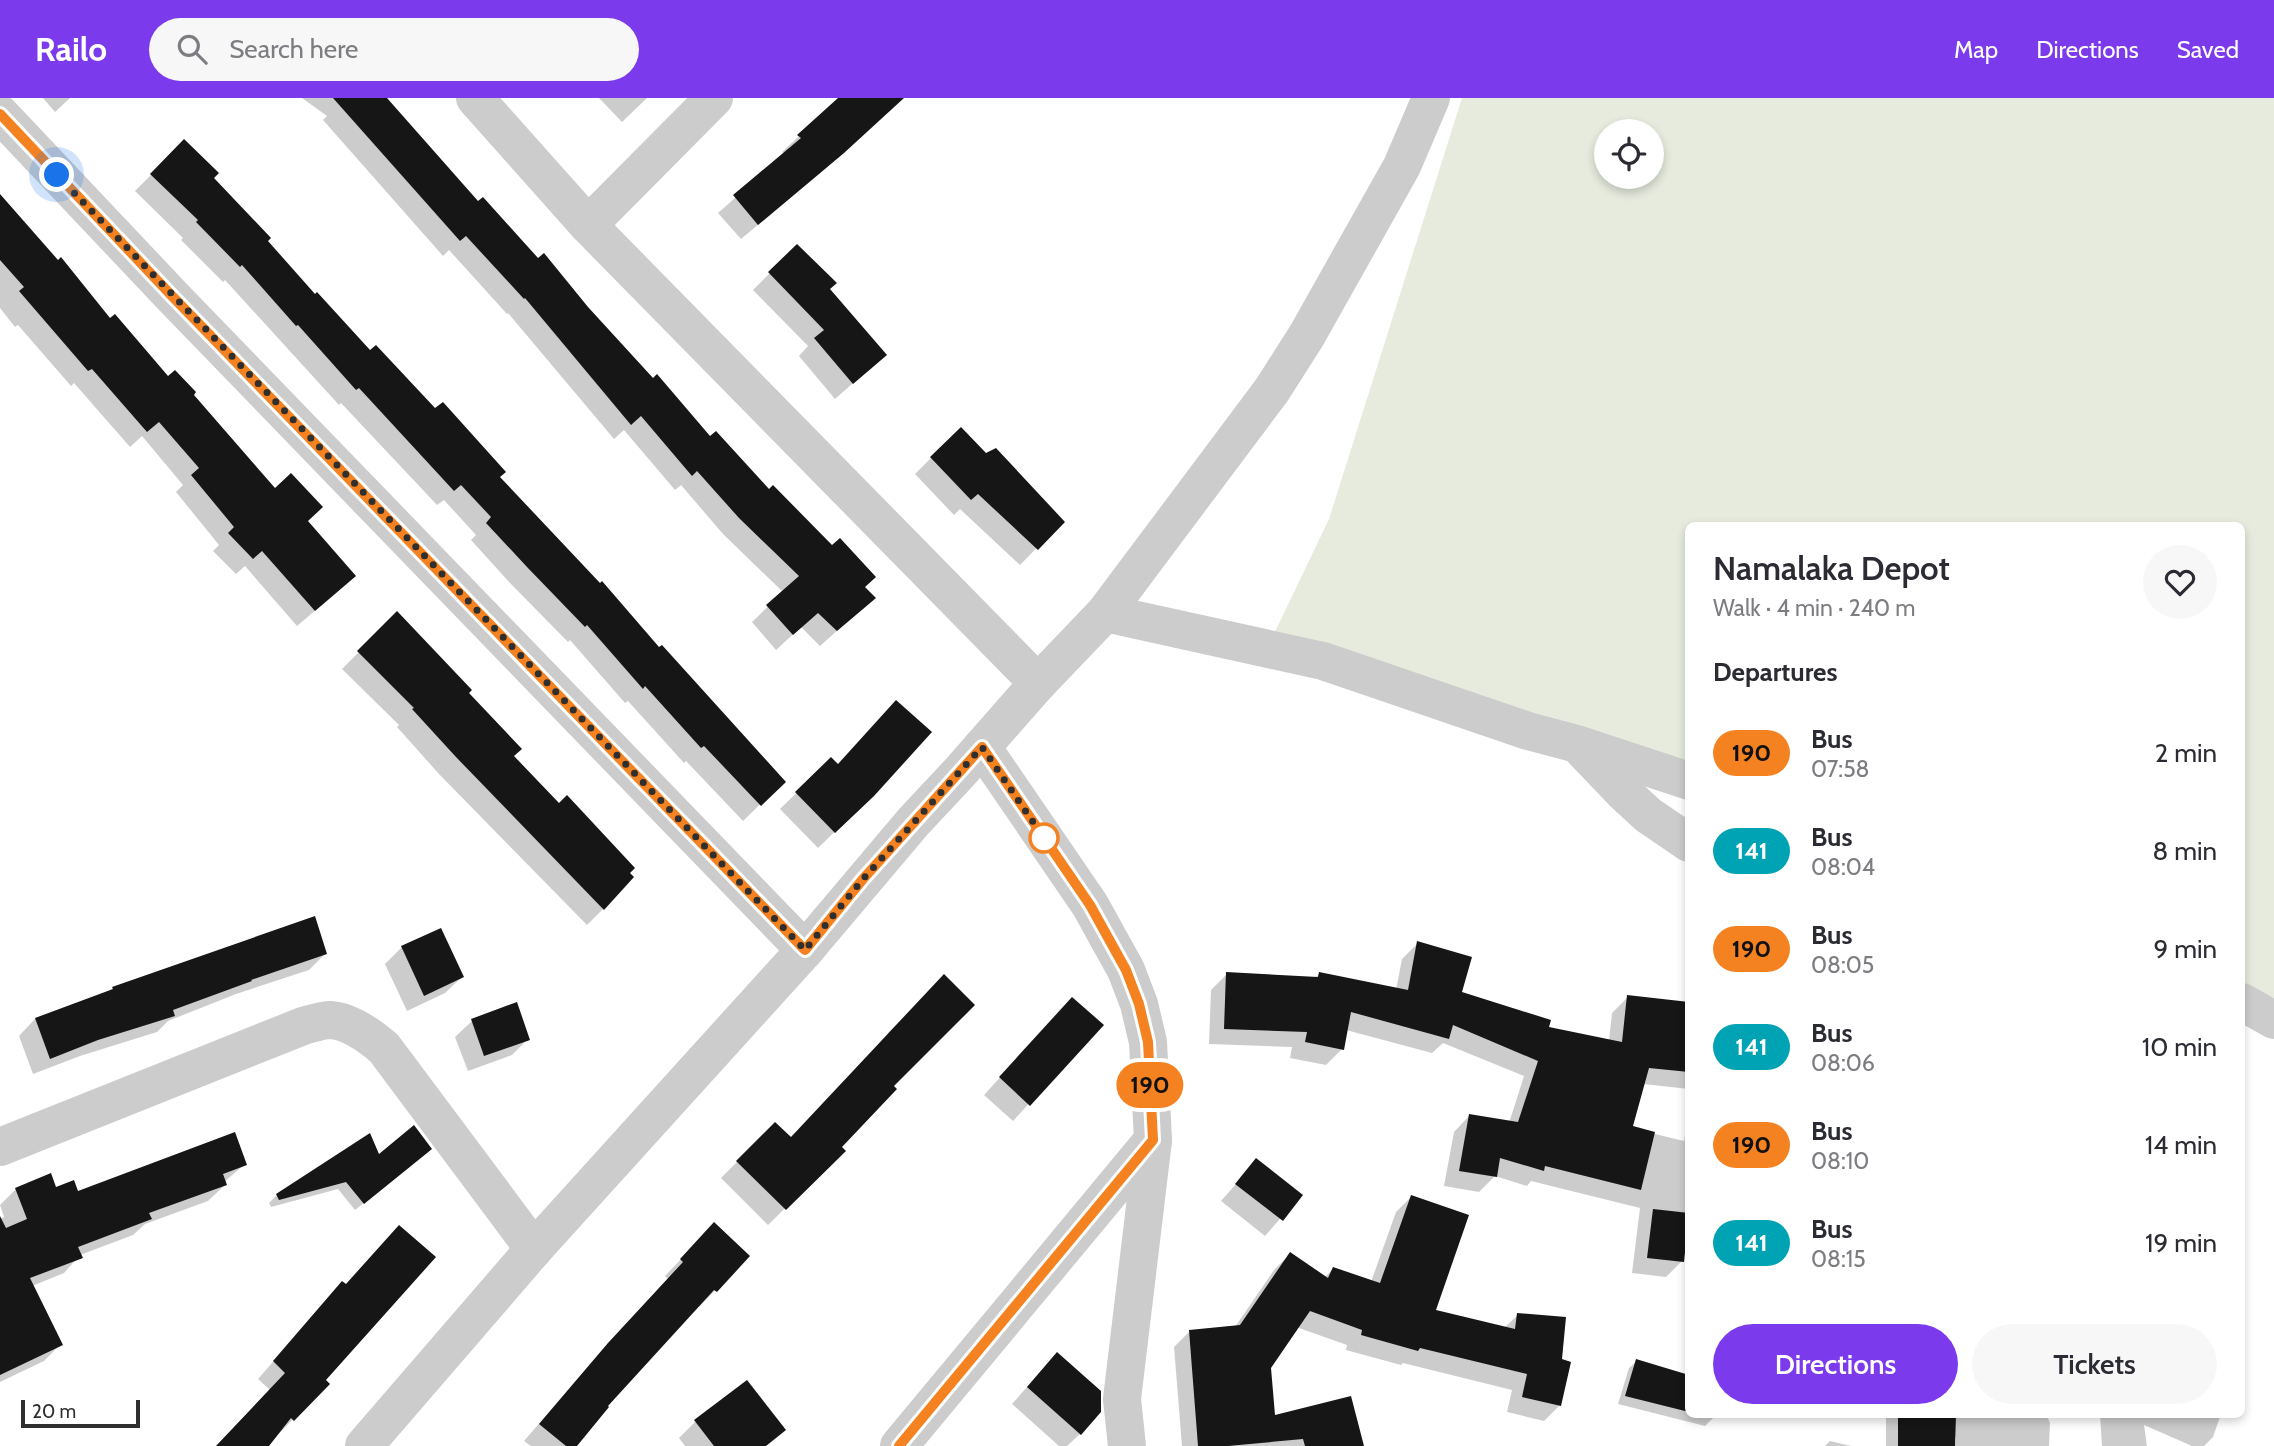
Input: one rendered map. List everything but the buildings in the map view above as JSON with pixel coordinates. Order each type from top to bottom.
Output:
[{"type":"street","points":[[475,98],[588,225],[1038,683]]},
{"type":"street","points":[[588,225],[714,98]]},
{"type":"street","points":[[364,1446],[534,1249],[805,950],[863,879],[1038,683],[1105,612],[1272,390],[1300,346],[1402,166],[1431,98]]},
{"type":"street","points":[[0,114],[172,296],[805,950]]},
{"type":"street","points":[[1105,612],[1323,661],[1528,731],[1685,780]]},
{"type":"street","points":[[1577,744],[1640,807],[1685,839]]},
{"type":"street","points":[[982,747],[1090,905],[1126,970],[1139,1004],[1148,1042],[1153,1140],[1122,1399],[1127,1446]]},
{"type":"street","points":[[2245,1004],[2274,1020]]},
{"type":"street","points":[[0,1147],[303,1026],[331,1020],[371,1036],[384,1048],[534,1249]]},
{"type":"street","points":[[899,1446],[1153,1140]]},
{"type":"shaded area","points":[[1462,98],[2274,98],[2274,1006],[2245,988],[2245,522],[1685,522],[1685,779],[1261,661],[1329,519]]},
{"type":"bus line","name":"190","points":[[0,114],[172,296],[805,950],[863,879],[982,747],[1090,905],[1126,970],[1139,1004],[1148,1042],[1153,1140],[899,1446]]},
{"type":"route","points":[[57,175],[805,950],[863,879],[982,747],[1044,838]]}]
